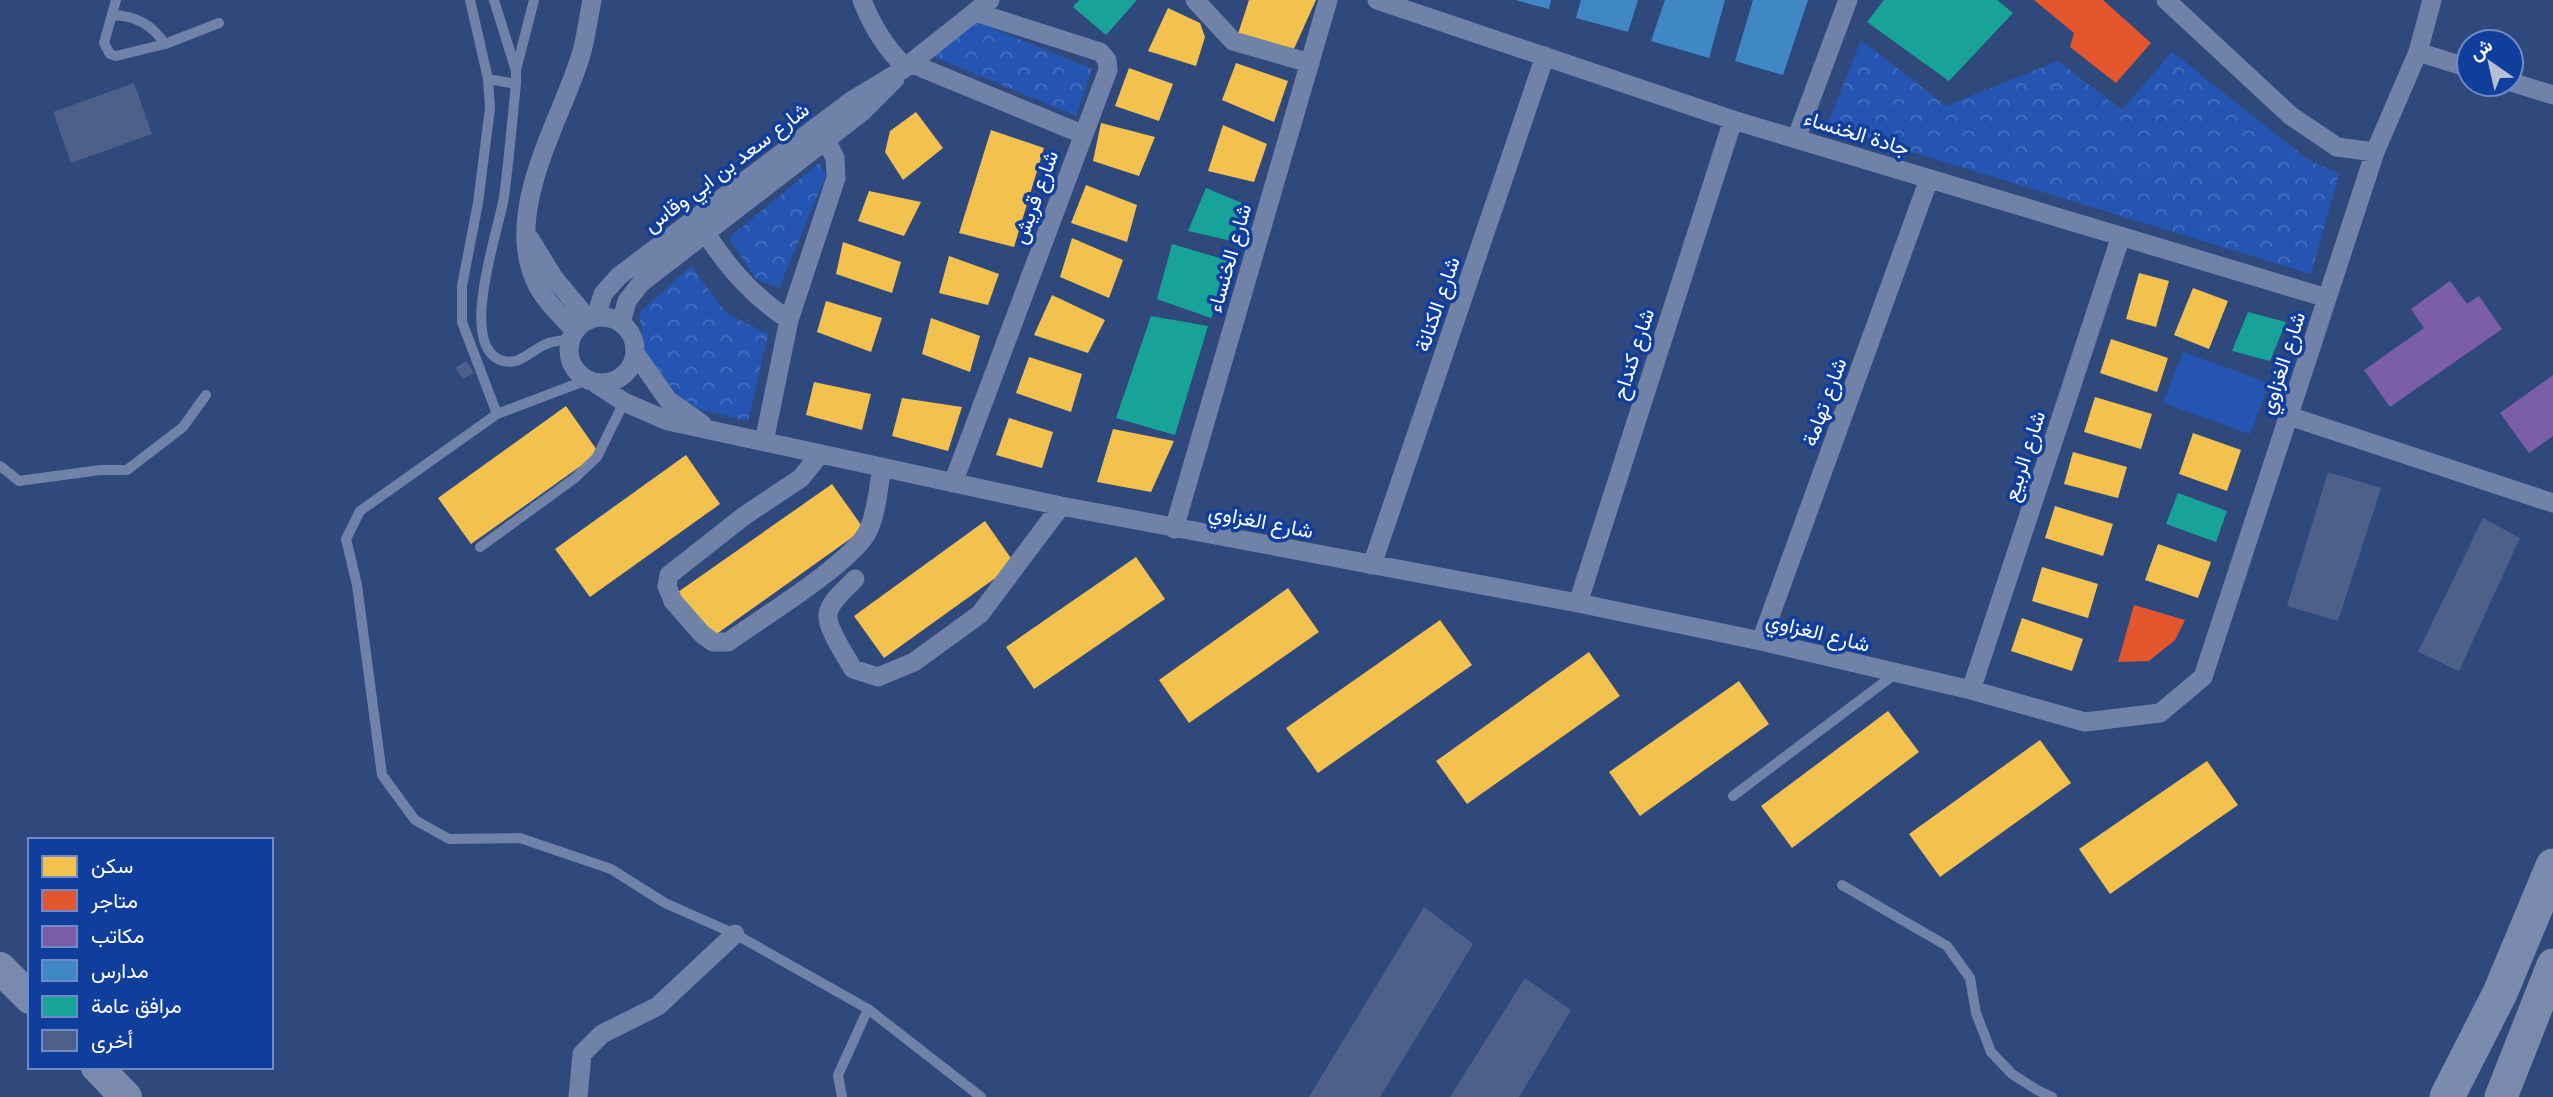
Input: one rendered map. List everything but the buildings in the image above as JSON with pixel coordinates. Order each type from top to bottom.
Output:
[{"type":"highway","points":[[2446,1097],[2500,993],[2553,866]]},
{"type":"highway","points":[[2501,1097],[2553,965]]},
{"type":"main road","points":[[0,968],[28,996]]},
{"type":"main road","points":[[99,1069],[126,1097]]},
{"type":"street","points":[[582,327],[541,293],[527,253],[526,232],[535,179],[581,57],[592,0]]},
{"type":"street","points":[[862,0],[879,36],[906,67],[1082,134]]},
{"type":"street","points":[[1195,0],[1233,41],[1310,63]]},
{"type":"street","name":"شارع الخنساء","points":[[1174,528],[1328,0]]},
{"type":"street","name":"جادة الخنساء","points":[[1377,0],[1732,120],[2328,298]]},
{"type":"street","points":[[1796,139],[1848,0]]},
{"type":"street","points":[[2166,0],[2291,116],[2337,147],[2375,152]]},
{"type":"street","name":"شارع الغزاوي","points":[[591,381],[624,402],[668,421],[1060,506],[1578,603],[1761,641],[1971,690],[2085,722],[2160,713],[2203,677],[2375,152],[2418,52],[2432,0]]},
{"type":"street","name":"شارع سعد بن ابي وقاس","points":[[582,327],[603,294],[619,276],[859,95],[906,67],[982,6]]},
{"type":"street","name":"شارع قريش","points":[[953,483],[1108,70],[1107,60],[1100,52],[982,6]]},
{"type":"street","points":[[2418,52],[2455,64]]},
{"type":"street","name":"شارع الكنانة","points":[[1372,565],[1545,56]]},
{"type":"street","name":"شارع سعد بن ابي وقاس","points":[[621,323],[627,301],[641,282],[873,103],[906,67]]},
{"type":"street","points":[[2525,86],[2553,95]]},
{"type":"street","name":"شارع كنداح","points":[[1578,603],[1732,120]]},
{"type":"street","points":[[764,442],[789,320],[836,178],[835,158],[826,140]]},
{"type":"street","name":"شارع تهامة","points":[[1761,641],[1929,179]]},
{"type":"street","points":[[706,233],[733,273],[750,291],[789,320]]},
{"type":"street","name":"شارع الربيع","points":[[1971,690],[2121,236]]},
{"type":"street","points":[[613,319],[621,323],[632,336],[635,353],[628,370],[604,383],[591,381],[579,374],[569,358],[582,327],[613,319]]},
{"type":"street","name":"شارع الغزاوي","points":[[635,353],[668,400],[708,429]]},
{"type":"street","points":[[2289,416],[2553,503]]},
{"type":"street","points":[[820,454],[801,478],[744,516],[669,575],[667,586],[673,601],[702,634],[713,642],[728,642],[842,561],[867,534],[882,468]]},
{"type":"street","points":[[855,579],[832,604],[828,614],[831,628],[853,669],[878,677],[914,662],[980,614],[1060,506]]},
{"type":"street","points":[[578,1097],[582,1054],[601,1034],[659,1006],[736,934]]},
{"type":"lane","points":[[116,0],[104,43],[110,54],[122,56],[164,44],[219,23]]},
{"type":"lane","points":[[470,0],[488,79],[490,108],[478,203],[462,286],[462,322],[497,414]]},
{"type":"lane","points":[[494,0],[516,71]]},
{"type":"lane","points":[[534,0],[516,71],[503,198],[482,288],[484,335],[489,351],[495,357],[511,362],[582,327]]},
{"type":"lane","points":[[113,15],[126,16],[149,25],[164,44]]},
{"type":"lane","points":[[488,79],[516,84]]},
{"type":"lane","points":[[591,381],[497,414],[360,511],[346,539],[357,585],[382,775],[415,820],[449,839],[520,838],[611,869],[665,903],[736,934],[868,1009],[981,1097]]},
{"type":"lane","points":[[0,466],[19,481],[100,470],[127,470],[183,427],[206,395]]},
{"type":"lane","points":[[480,547],[575,478],[597,457],[624,402]]},
{"type":"lane","points":[[1733,796],[1895,674]]},
{"type":"lane","points":[[1842,885],[1947,946],[1970,978],[1976,1013],[1991,1052],[2012,1074],[2052,1097]]},
{"type":"lane","points":[[842,1097],[838,1075],[868,1009]]},
{"type":"green space","points":[[975,21],[1092,69],[1076,116],[930,55]]},
{"type":"green space","points":[[1861,40],[1946,106],[2058,61],[2122,110],[2172,52],[2307,159],[2339,174],[2311,274],[1827,126]]},
{"type":"green space","points":[[819,163],[826,175],[779,288],[756,279],[729,238]]},
{"type":"green space","points":[[691,266],[726,313],[768,334],[748,421],[690,407],[647,363],[639,313]]},
{"type":"green space","points":[[2183,352],[2269,383],[2250,434],[2163,403]]}]
